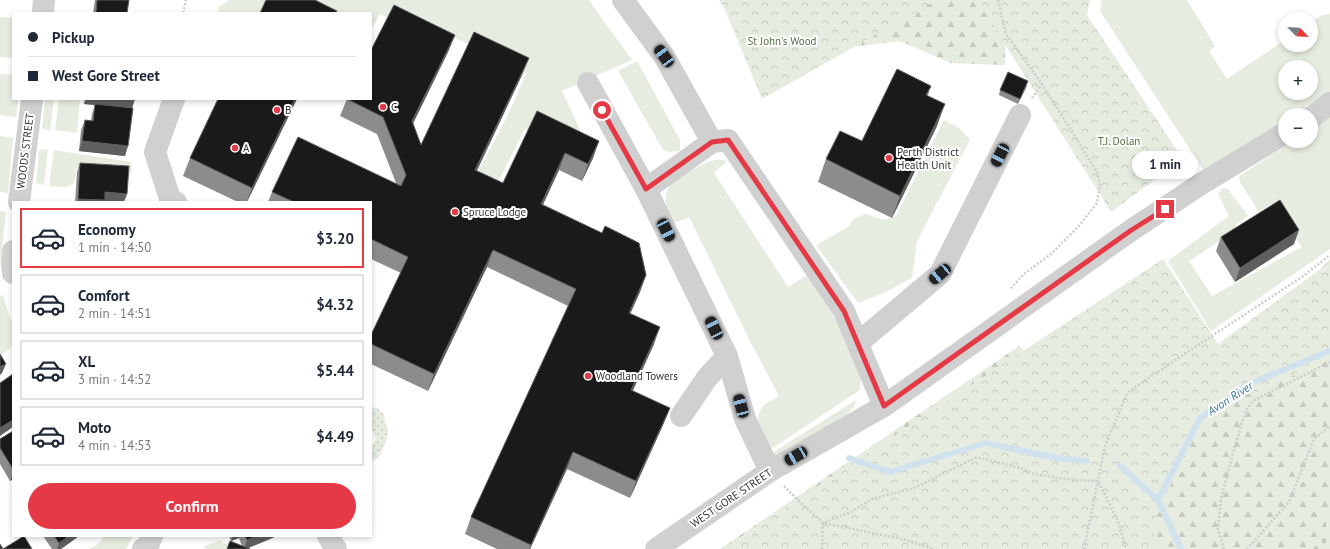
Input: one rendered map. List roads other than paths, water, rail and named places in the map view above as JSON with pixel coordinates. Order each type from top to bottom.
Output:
[{"type":"street","points":[[43,12],[44,0]]},
{"type":"street","points":[[623,0],[664,56],[712,142]]},
{"type":"street","points":[[588,83],[646,189],[727,356],[744,419],[770,471]]},
{"type":"street","name":"WOODS STREET","points":[[19,201],[32,100]]},
{"type":"street","points":[[174,100],[155,152],[170,199],[174,201]]},
{"type":"street","points":[[1318,113],[1330,104]]},
{"type":"street","points":[[858,343],[940,274],[1020,115]]},
{"type":"street","name":"WEST GORE STREET","points":[[656,549],[770,471],[884,406],[1130,231],[1201,184],[1278,137]]},
{"type":"street","points":[[646,189],[712,142],[728,140],[844,311],[884,406]]},
{"type":"street","points":[[681,416],[707,378],[727,356]]},
{"type":"street","points":[[143,549],[148,546],[152,537]]},
{"type":"street","points":[[329,537],[336,549]]},
{"type":"waterway","name":"Avon River","points":[[1158,500],[1200,418],[1247,385],[1330,351]]},
{"type":"waterway","points":[[849,458],[890,472],[986,443],[1056,458],[1087,461]]},
{"type":"waterway","name":"Avon River","points":[[1119,465],[1158,500],[1181,549]]},
{"type":"place","name":"C","points":[[383,107]]},
{"type":"place","name":"B","points":[[277,110]]},
{"type":"place","name":"A","points":[[235,148]]},
{"type":"place","name":"Perth District Health Unit","points":[[889,158]]},
{"type":"place","name":"Spruce Lodge","points":[[455,212]]},
{"type":"place","name":"Woodland Towers","points":[[588,376]]},
{"type":"park label","name":"St John's Wood","points":[[782,41]]},
{"type":"park label","name":"T.J. Dolan","points":[[1119,141]]}]
